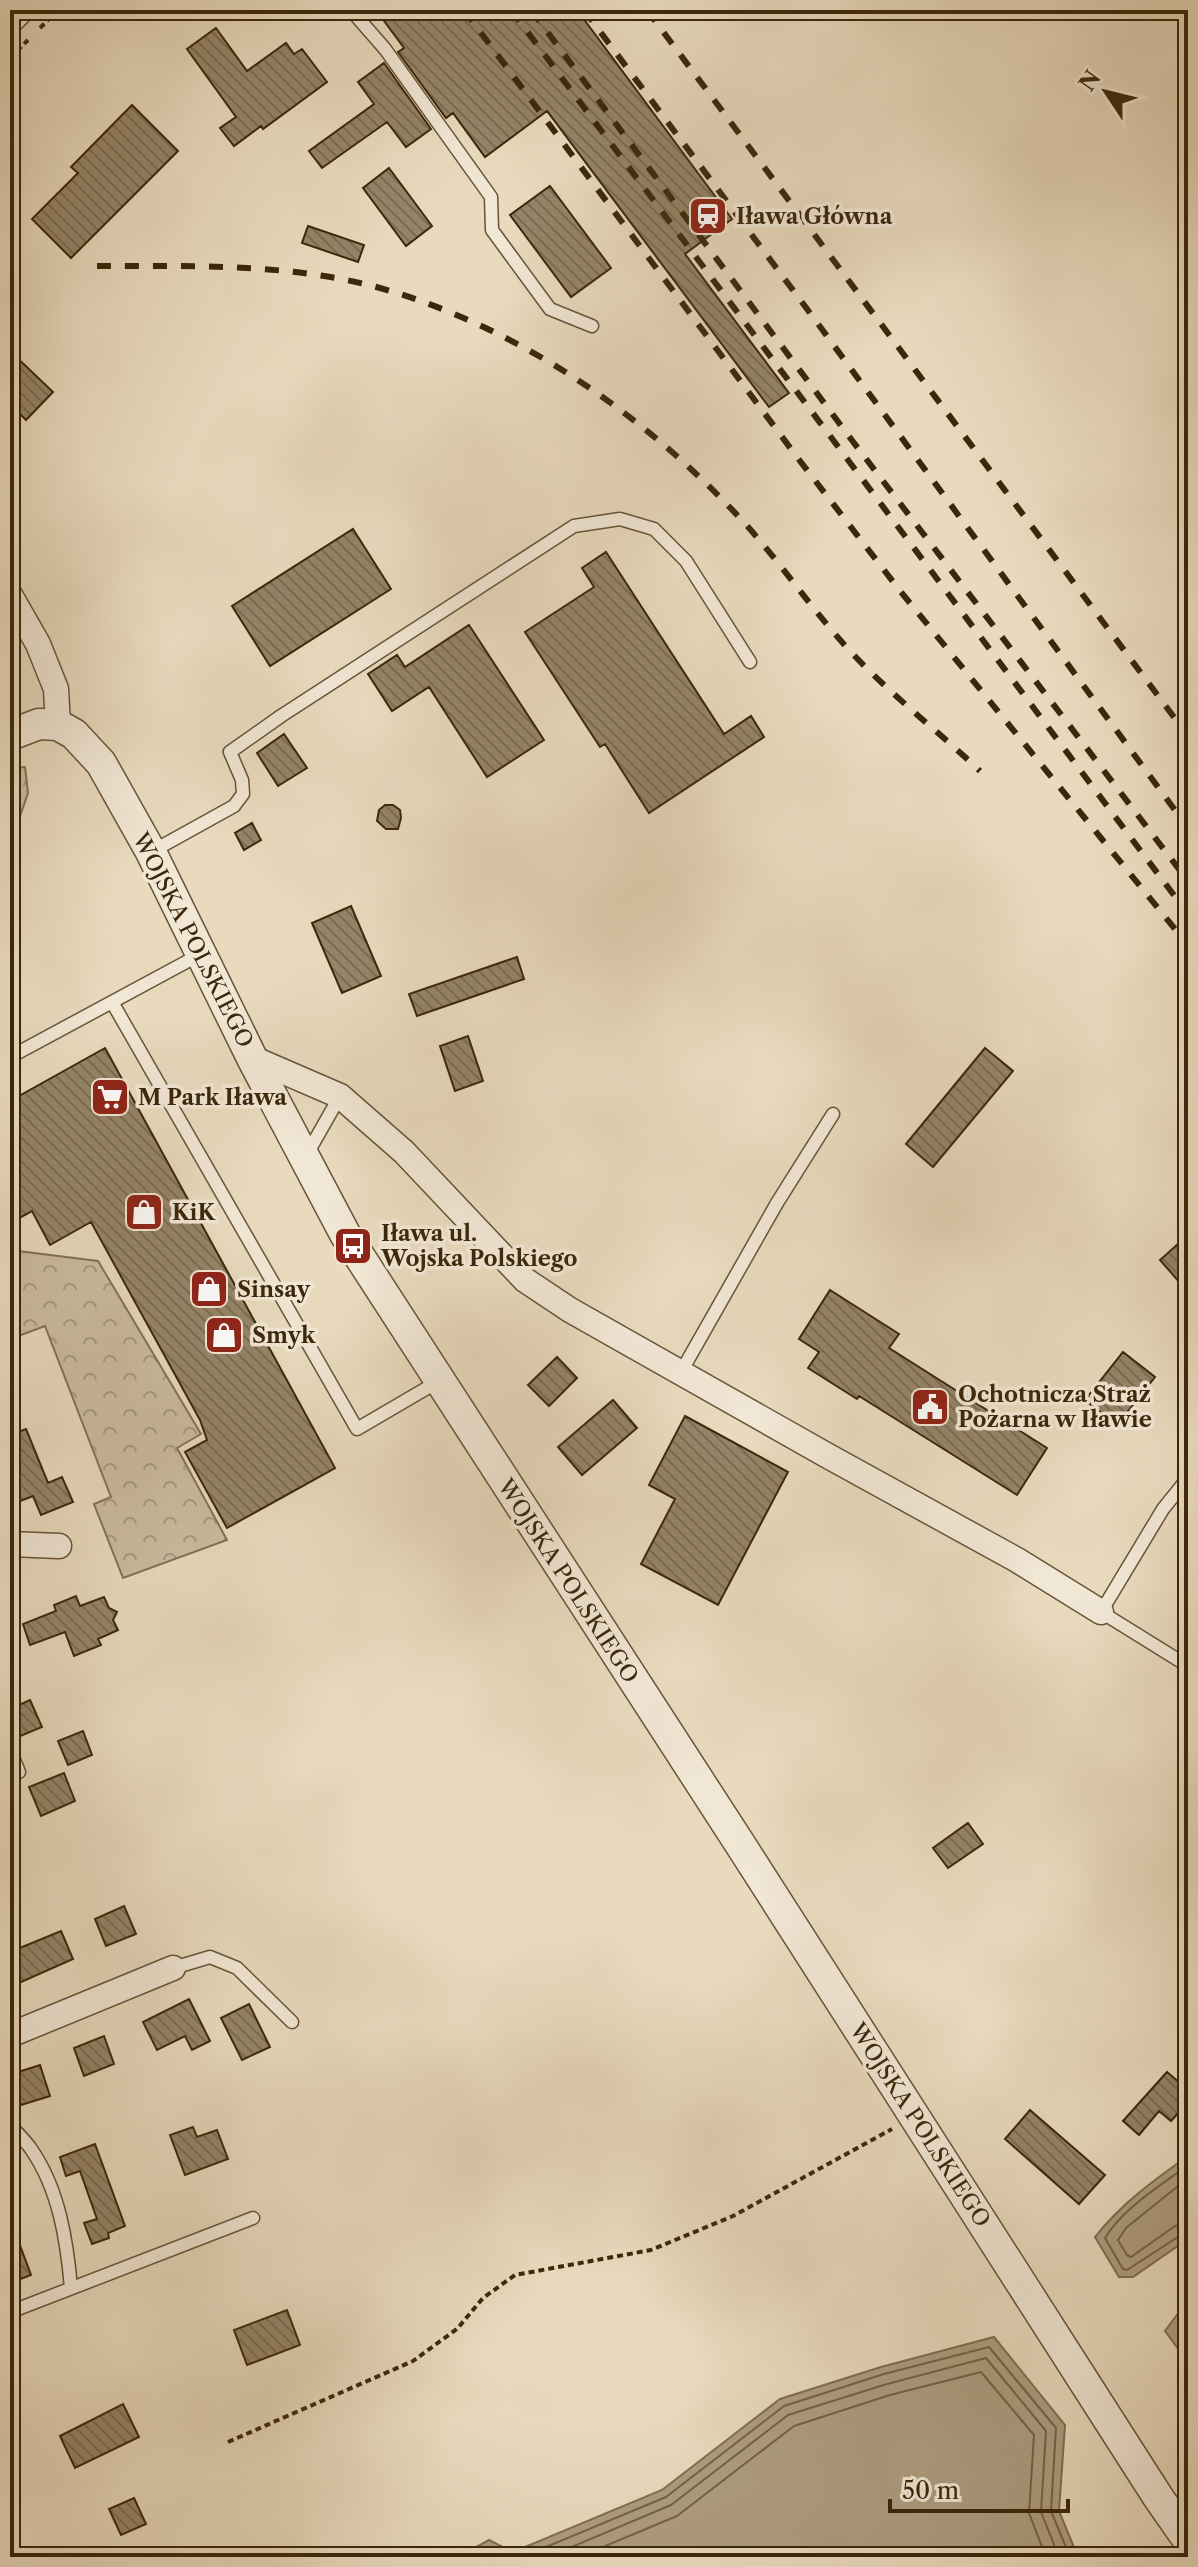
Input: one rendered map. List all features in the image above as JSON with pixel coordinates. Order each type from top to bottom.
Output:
[{"type":"street","points":[[10,22],[22,10]]},
{"type":"street","points":[[10,595],[38,644],[56,689],[58,725],[39,724],[10,735]]},
{"type":"street","name":"WOJSKA POLSKIEGO","points":[[58,725],[74,734],[101,763],[151,852],[252,1058],[345,1234],[1188,2540]]},
{"type":"street","points":[[252,1058],[340,1096],[404,1152],[525,1280],[570,1310],[1017,1560],[1101,1612]]},
{"type":"street","points":[[10,1544],[59,1546]]},
{"type":"street","points":[[10,2035],[173,1968]]},
{"type":"lane","points":[[351,10],[385,49],[491,197],[492,230],[550,309],[592,326]]},
{"type":"lane","points":[[151,852],[234,806],[243,794],[242,780],[230,752],[574,526],[620,519],[654,529],[686,561],[750,662]]},
{"type":"lane","points":[[10,1057],[201,954]]},
{"type":"lane","points":[[112,1002],[357,1429],[439,1381]]},
{"type":"lane","points":[[305,1159],[340,1096]]},
{"type":"lane","points":[[681,1372],[777,1203],[833,1114]]},
{"type":"lane","points":[[1188,1478],[1163,1509],[1101,1612],[1188,1666]]},
{"type":"lane","points":[[10,1750],[19,1772]]},
{"type":"lane","points":[[173,1968],[210,1957],[237,1968],[292,2022]]},
{"type":"lane","points":[[10,2125],[31,2149],[52,2188],[68,2249],[71,2288]]},
{"type":"lane","points":[[10,2312],[253,2218]]},
{"type":"path","points":[[228,2442],[413,2361],[457,2329],[483,2298],[515,2275],[651,2250],[733,2216],[915,2117]]},
{"type":"green space","points":[[25,767],[28,793],[10,846],[10,768]]},
{"type":"green space","points":[[10,1250],[98,1261],[201,1434],[177,1448],[227,1540],[123,1578],[94,1504],[111,1497],[45,1326],[10,1339]]},
{"type":"water","points":[[1188,2156],[1188,2239],[1133,2277],[1119,2277],[1095,2237],[1127,2203]]},
{"type":"water","points":[[1188,2300],[1188,2362],[1165,2331]]},
{"type":"water","points":[[994,2337],[1065,2425],[1059,2511],[1078,2557],[458,2557],[489,2540],[513,2552],[662,2490],[780,2399],[881,2367]]},
{"type":"building","points":[[376,10],[577,10],[732,219],[685,254],[789,393],[769,407],[547,111],[485,157],[453,113],[446,118],[398,52],[404,48]]},
{"type":"building","points":[[216,28],[247,71],[286,43],[294,54],[302,49],[327,82],[263,129],[261,126],[234,146],[220,128],[236,117],[187,49]]},
{"type":"building","points":[[384,63],[431,129],[406,147],[387,122],[322,168],[309,151],[374,104],[358,82]]},
{"type":"building","points":[[132,105],[178,151],[71,258],[32,219],[78,173],[71,167]]},
{"type":"building","points":[[389,168],[432,226],[406,246],[363,188]]},
{"type":"building","points":[[550,186],[611,268],[571,297],[510,215]]},
{"type":"building","points":[[308,226],[364,245],[358,262],[302,243]]},
{"type":"building","points":[[10,351],[53,392],[26,420],[10,404]]},
{"type":"building","points":[[353,529],[391,589],[270,666],[232,606]]},
{"type":"building","points":[[606,552],[724,734],[751,716],[764,737],[649,813],[605,744],[600,747],[525,632],[594,587],[582,568]]},
{"type":"building","points":[[469,625],[544,740],[487,777],[429,687],[392,711],[368,674],[397,655],[405,667]]},
{"type":"building","points":[[284,734],[307,768],[278,786],[257,753]]},
{"type":"building","points":[[385,805],[393,805],[400,810],[398,829],[386,829],[377,821],[379,810]]},
{"type":"building","points":[[252,823],[261,840],[244,850],[235,833]]},
{"type":"building","points":[[351,906],[381,976],[342,993],[312,923]]},
{"type":"building","points":[[517,957],[524,979],[417,1016],[409,994]]},
{"type":"building","points":[[468,1036],[483,1081],[455,1091],[440,1046]]},
{"type":"building","points":[[105,1048],[335,1468],[227,1528],[185,1452],[207,1440],[200,1420],[91,1222],[50,1245],[32,1211],[10,1223],[10,1101]]},
{"type":"building","points":[[985,1048],[1013,1071],[933,1167],[906,1144]]},
{"type":"building","points":[[1188,1235],[1188,1292],[1160,1260]]},
{"type":"building","points":[[830,1290],[899,1334],[889,1348],[1047,1448],[1017,1495],[859,1396],[857,1399],[808,1368],[819,1352],[799,1339]]},
{"type":"building","points":[[1123,1352],[1155,1377],[1117,1425],[1085,1400]]},
{"type":"building","points":[[557,1357],[577,1378],[549,1406],[528,1385]]},
{"type":"building","points":[[613,1400],[637,1428],[582,1475],[558,1447]]},
{"type":"building","points":[[685,1416],[788,1472],[718,1605],[641,1564],[675,1499],[649,1485]]},
{"type":"building","points":[[26,1429],[48,1483],[62,1477],[73,1502],[41,1515],[33,1496],[10,1505],[10,1435]]},
{"type":"building","points":[[76,1596],[80,1606],[104,1597],[109,1608],[117,1612],[113,1620],[118,1630],[98,1639],[101,1645],[74,1656],[65,1632],[30,1645],[23,1624],[56,1611],[54,1605]]},
{"type":"building","points":[[30,1700],[42,1727],[18,1737],[10,1719],[10,1709]]},
{"type":"building","points":[[83,1731],[92,1755],[68,1765],[58,1741]]},
{"type":"building","points":[[64,1773],[75,1801],[41,1816],[29,1787]]},
{"type":"building","points":[[968,1823],[983,1844],[948,1868],[933,1848]]},
{"type":"building","points":[[124,1906],[136,1934],[106,1946],[95,1919]]},
{"type":"building","points":[[61,1931],[73,1959],[10,1987],[10,1952]]},
{"type":"building","points":[[189,1999],[210,2041],[192,2050],[185,2036],[157,2050],[143,2022]]},
{"type":"building","points":[[249,2004],[270,2047],[242,2060],[221,2018]]},
{"type":"building","points":[[104,2036],[114,2064],[84,2076],[74,2048]]},
{"type":"building","points":[[40,2065],[50,2096],[21,2105],[12,2074]]},
{"type":"building","points":[[1167,2072],[1188,2090],[1188,2102],[1171,2121],[1159,2111],[1139,2135],[1123,2121]]},
{"type":"building","points":[[1030,2110],[1105,2175],[1079,2204],[1005,2139]]},
{"type":"building","points":[[193,2127],[197,2137],[217,2130],[228,2159],[185,2175],[170,2135]]},
{"type":"building","points":[[95,2144],[125,2226],[108,2233],[109,2238],[92,2244],[84,2223],[97,2219],[80,2171],[66,2176],[60,2157]]},
{"type":"building","points":[[10,2224],[31,2275],[10,2283]]},
{"type":"building","points":[[287,2310],[300,2345],[247,2365],[234,2330]]},
{"type":"building","points":[[123,2404],[139,2437],[75,2468],[60,2436]]},
{"type":"building","points":[[134,2498],[146,2524],[121,2535],[109,2509]]},
{"type":"railway","points":[[464,10],[901,592],[1188,945]]},
{"type":"railway","points":[[511,10],[1188,914]]},
{"type":"railway","points":[[531,10],[854,443],[1188,881]]},
{"type":"railway","points":[[584,10],[1188,828]]},
{"type":"railway","points":[[647,10],[1188,736]]},
{"type":"railway","points":[[97,266],[240,268],[346,280],[431,305],[529,350],[619,409],[701,479],[754,533],[851,652],[980,771]]},
{"type":"place","name":"Iława Główna","points":[[708,216]]},
{"type":"place","name":"M Park Iława","points":[[110,1097]]},
{"type":"place","name":"KiK","points":[[144,1212]]},
{"type":"place","name":"Iława ul. Wojska Polskiego","points":[[353,1246]]},
{"type":"place","name":"Sinsay","points":[[209,1289]]},
{"type":"place","name":"Smyk","points":[[224,1335]]},
{"type":"place","name":"Ochotnicza Straż Pożarna w Iławie","points":[[930,1407]]}]
